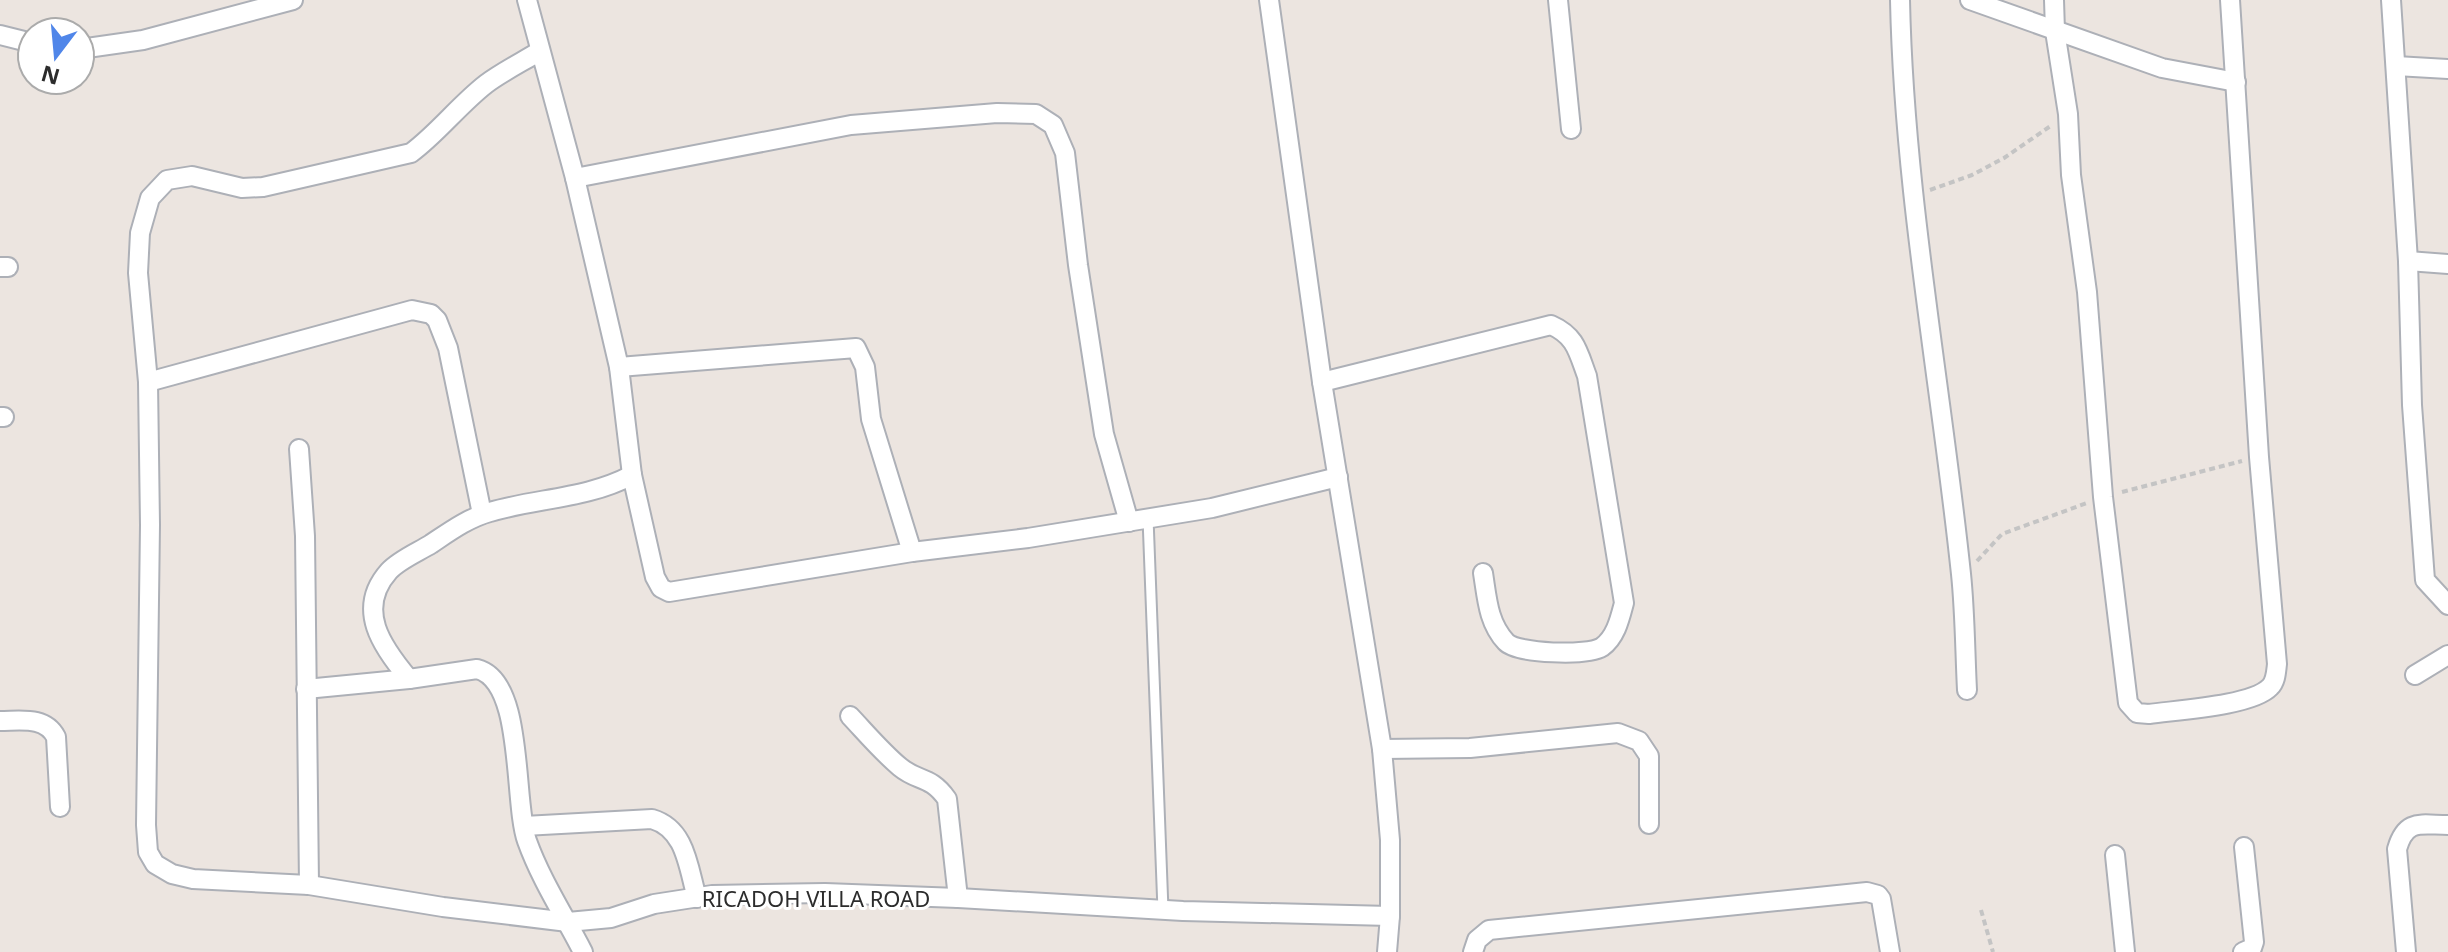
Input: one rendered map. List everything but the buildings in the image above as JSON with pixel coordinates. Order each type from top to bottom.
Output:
[{"type":"street","points":[[96,47],[143,40],[293,0]]},
{"type":"street","points":[[527,0],[575,178],[619,367],[632,475],[655,577],[661,588],[669,592],[912,552],[1129,522],[1212,508],[1338,477]]},
{"type":"street","points":[[1269,0],[1322,382],[1382,749],[1390,840],[1387,952]]},
{"type":"street","points":[[1558,0],[1571,129]]},
{"type":"street","points":[[1900,0],[1912,196],[1962,577],[1967,690]]},
{"type":"street","points":[[1970,0],[2162,68],[2236,82]]},
{"type":"street","points":[[2054,0],[2055,31],[2068,114],[2071,175],[2087,292],[2103,497],[2128,703],[2137,713],[2149,714],[2242,701],[2269,690],[2275,681],[2277,664],[2259,457],[2230,0]]},
{"type":"street","points":[[2391,0],[2408,261],[2412,405],[2425,580],[2448,605]]},
{"type":"street","points":[[482,514],[448,348],[437,320],[431,314],[412,310],[148,382],[138,273],[140,233],[150,198],[167,180],[192,176],[242,188],[263,187],[411,153],[487,83],[540,51]]},
{"type":"street","points":[[2396,66],[2448,69]]},
{"type":"street","points":[[575,178],[851,125],[997,113],[1036,114],[1053,125],[1065,153],[1078,265],[1104,434],[1129,522]]},
{"type":"street","points":[[2408,261],[2448,264]]},
{"type":"street","points":[[1322,382],[1551,325],[1565,331],[1574,343],[1587,376],[1624,603],[1620,620],[1603,646],[1588,653],[1509,646],[1492,625],[1483,573]]},
{"type":"street","points":[[619,367],[856,348],[865,367],[871,419],[912,552]]},
{"type":"street","name":"RICADOH VILLA ROAD","points":[[148,382],[150,525],[146,825],[148,852],[155,864],[172,874],[193,879],[309,885],[443,907],[568,922],[611,918],[654,904],[712,895],[825,893],[1163,910],[1390,916]]},
{"type":"street","points":[[299,449],[305,536],[309,885]]},
{"type":"street","points":[[409,679],[380,639],[372,616],[378,587],[391,569],[482,514],[612,486],[632,475]]},
{"type":"street","points":[[2415,675],[2448,655]]},
{"type":"street","points":[[306,689],[477,669],[488,672],[499,685],[512,726],[526,838],[551,896],[583,952]]},
{"type":"street","points":[[850,716],[902,769],[928,780],[947,799],[958,898]]},
{"type":"street","points":[[0,721],[42,722],[51,728],[56,737],[60,807]]},
{"type":"street","points":[[1382,749],[1470,748],[1618,733],[1639,741],[1649,756],[1649,824]]},
{"type":"street","points":[[524,826],[652,819],[666,824],[678,837],[697,898]]},
{"type":"street","points":[[2406,952],[2397,849],[2400,837],[2413,825],[2448,825]]},
{"type":"street","points":[[2243,952],[2252,948],[2254,942],[2244,847]]},
{"type":"street","points":[[2115,855],[2125,952]]},
{"type":"street","points":[[1473,952],[1477,940],[1489,930],[1867,892],[1881,899],[1890,952]]},
{"type":"lane","points":[[1148,518],[1163,910]]},
{"type":"path","points":[[1912,196],[1972,175],[2004,158],[2068,114]]},
{"type":"path","points":[[1981,910],[1993,952]]}]
